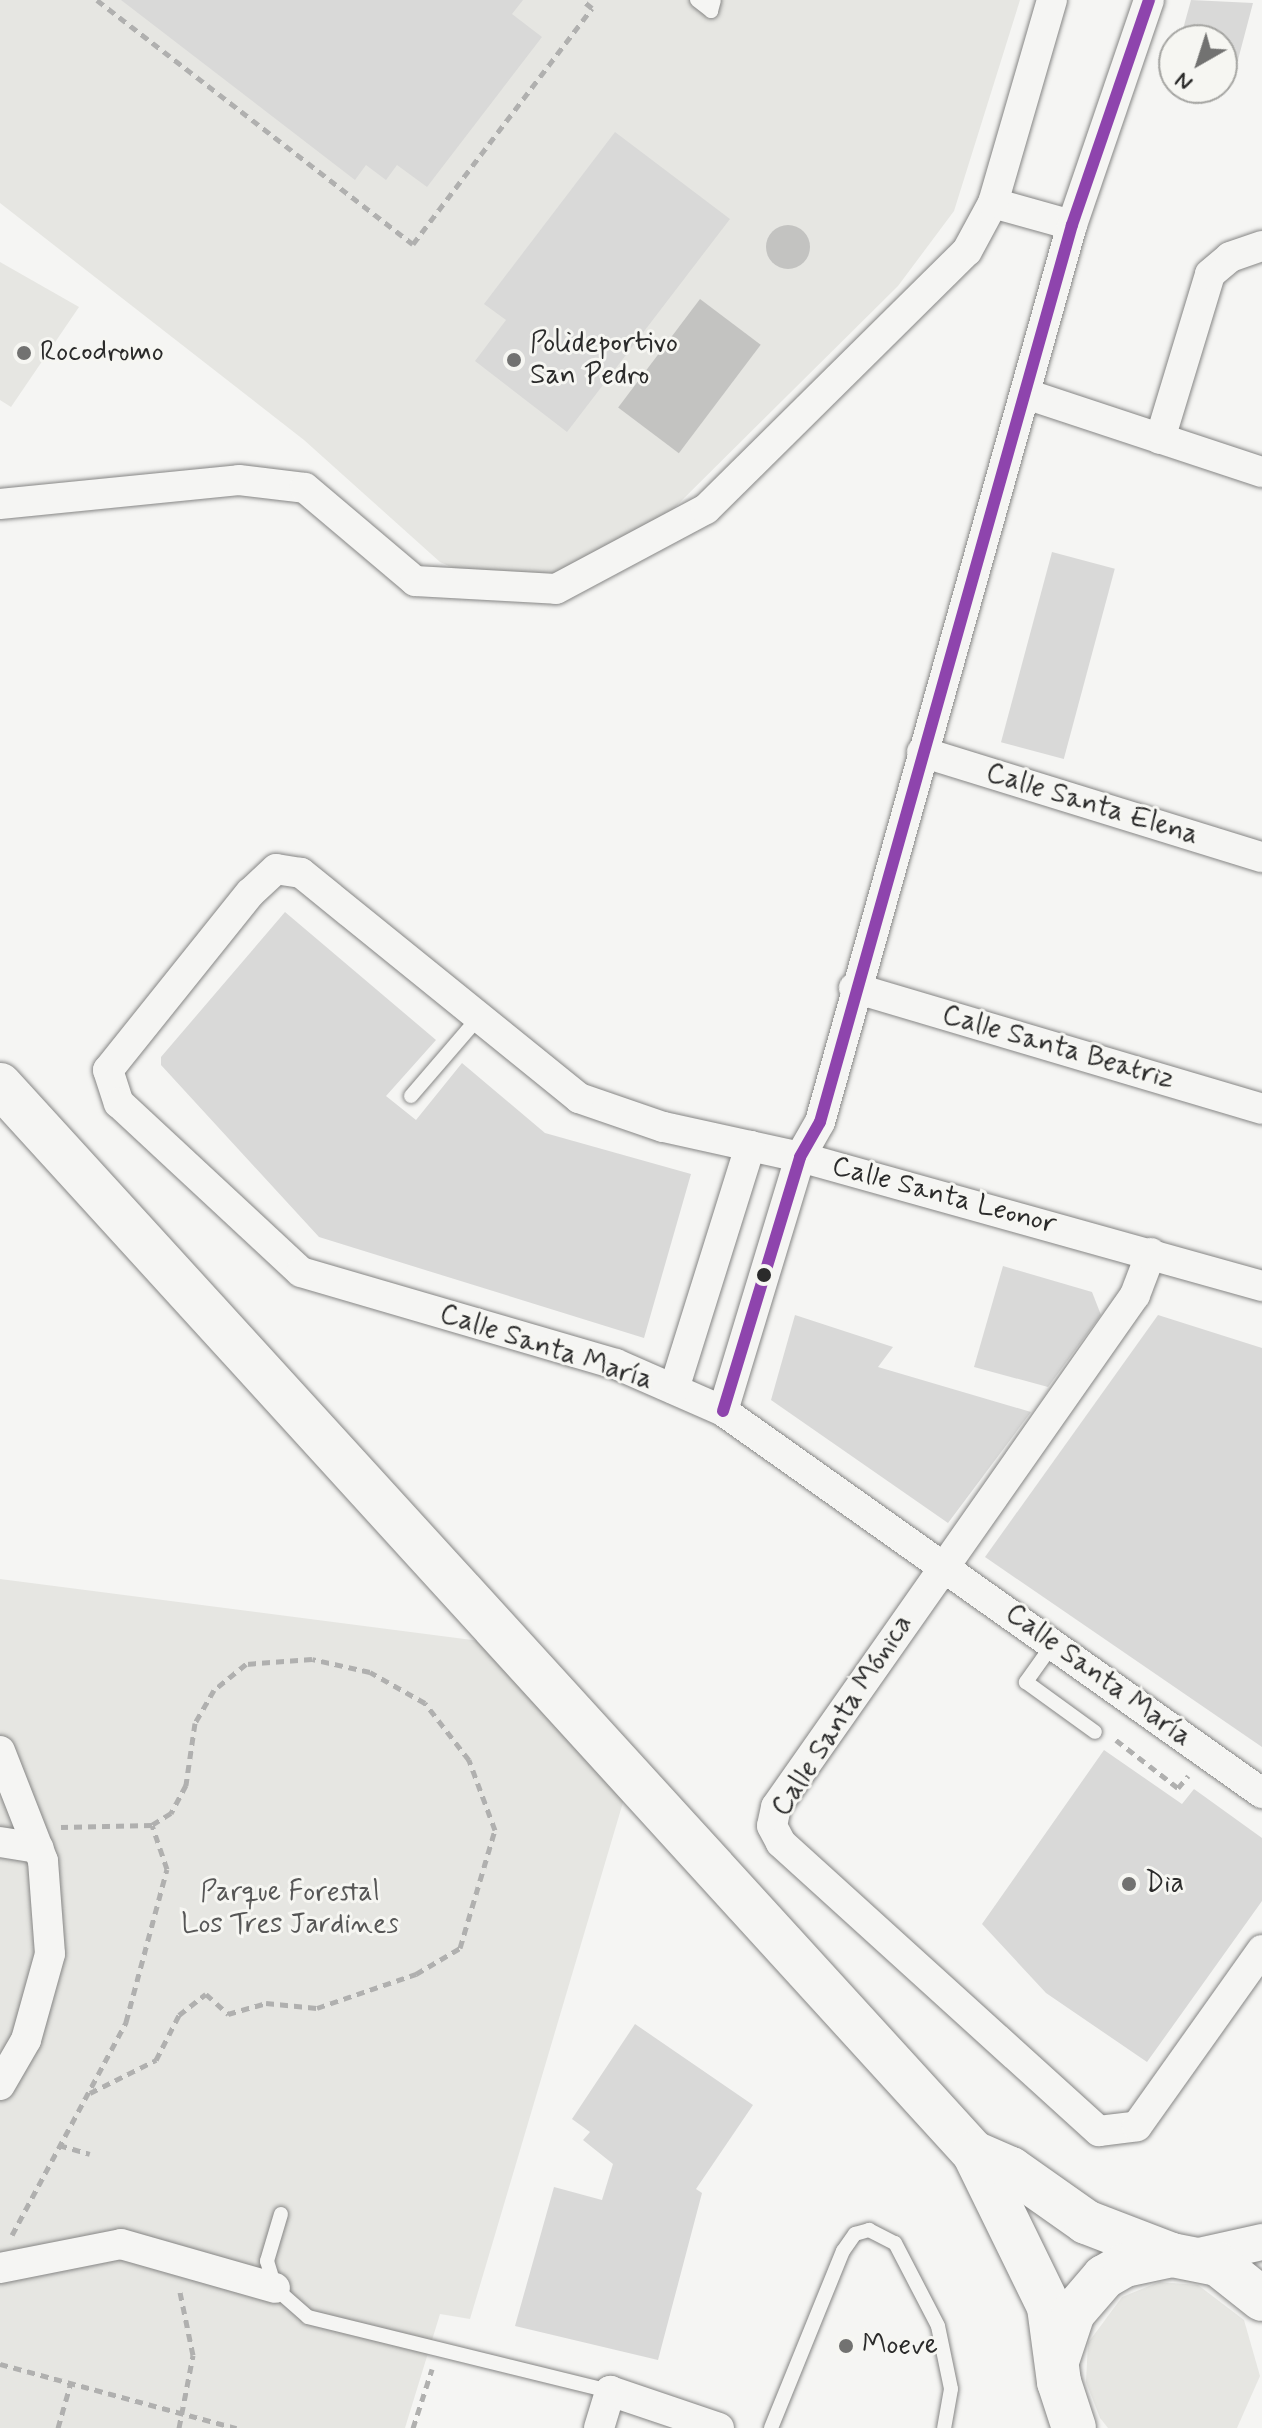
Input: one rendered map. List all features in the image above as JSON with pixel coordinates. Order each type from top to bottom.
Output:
[{"type":"main road","points":[[0,1085],[974,2153],[1049,2307],[1064,2405],[1074,2428]]},
{"type":"main road","points":[[974,2153],[1011,2169],[1086,2222],[1239,2276],[1262,2299]]},
{"type":"main road","points":[[1058,2358],[1073,2313],[1095,2285],[1125,2265],[1183,2256]]},
{"type":"street","points":[[0,504],[239,480],[305,488],[415,581],[556,589],[706,509],[967,251],[993,203],[1052,0]]},
{"type":"street","points":[[723,1411],[800,1157],[820,1122],[854,988],[1072,225],[1149,0]]},
{"type":"street","points":[[993,203],[1072,225]]},
{"type":"street","points":[[1160,439],[1210,274],[1230,257],[1262,246]]},
{"type":"street","points":[[1026,394],[1262,472]]},
{"type":"street","name":"Calle Santa Elena","points":[[922,752],[1262,857]]},
{"type":"street","name":"Calle Santa Leonor","points":[[276,869],[301,873],[579,1098],[663,1127],[800,1157],[1262,1286]]},
{"type":"street","name":"Calle Santa María","points":[[276,869],[184,968],[108,1070],[119,1103],[301,1272],[616,1364],[723,1411],[1262,1793]]},
{"type":"street","name":"Calle Santa Beatriz","points":[[854,988],[1262,1109]]},
{"type":"street","points":[[674,1389],[750,1146]]},
{"type":"street","name":"Calle Santa Mónica","points":[[1151,1253],[1135,1295],[776,1807],[775,1835],[1087,2124],[1125,2132],[1137,2126],[1262,1950]]},
{"type":"street","points":[[0,1751],[35,1838],[50,1954],[26,2040],[0,2085]]},
{"type":"street","points":[[0,1842],[35,1838]]},
{"type":"street","points":[[1183,2256],[1262,2242]]},
{"type":"street","points":[[3,2258],[121,2244],[275,2288]]},
{"type":"street","points":[[599,2428],[610,2391],[719,2428]]},
{"type":"lane","points":[[697,0],[711,11],[714,0]]},
{"type":"lane","points":[[411,1096],[478,1018]]},
{"type":"lane","points":[[1053,1643],[1026,1682],[1101,1733]]},
{"type":"lane","points":[[281,2214],[267,2261],[275,2288],[308,2317],[437,2352],[610,2391]]},
{"type":"lane","points":[[771,2428],[843,2251],[855,2234],[869,2230],[895,2243],[938,2326],[951,2389],[944,2428]]},
{"type":"path","points":[[97,0],[413,244],[592,8],[582,0]]},
{"type":"path","points":[[35,1838],[152,1825],[171,1813],[186,1785],[195,1723],[214,1690],[246,1664],[312,1659],[370,1672],[425,1703],[469,1760],[495,1830],[460,1948],[416,1974],[317,2008],[266,2003],[228,2014],[206,1994],[179,2015],[156,2060],[90,2093]]},
{"type":"path","points":[[1101,1733],[1178,1788],[1206,1753]]},
{"type":"path","points":[[3,2258],[59,2145],[126,2022],[167,1869],[152,1825]]},
{"type":"path","points":[[59,2145],[90,2154]]},
{"type":"path","points":[[171,2259],[193,2355],[179,2428]]},
{"type":"path","points":[[413,2428],[437,2352]]},
{"type":"path","points":[[0,2364],[236,2428]]},
{"type":"path","points":[[58,2428],[71,2382]]},
{"type":"green space","name":"Polideportivo San Pedro","points":[[0,0],[1020,0],[954,211],[898,286],[661,521],[556,579],[460,571],[440,562],[304,440],[0,203]]},
{"type":"green space","name":"Rocodromo","points":[[0,262],[79,307],[11,407],[0,400]]},
{"type":"green space","name":"Parque Forestal Los Tres Jardines","points":[[0,1579],[480,1641],[624,1799],[470,2319],[440,2314],[405,2428],[0,2428]]},
{"type":"green space","points":[[1159,2282],[1198,2285],[1244,2320],[1260,2376],[1237,2428],[1108,2428],[1100,2418],[1086,2382],[1088,2343],[1122,2297]]},
{"type":"shaded area","points":[[788,225],[804,231],[810,247],[804,263],[788,269],[772,263],[766,247],[772,231]]},
{"type":"shaded area","points":[[700,299],[761,345],[679,453],[618,408]]},
{"type":"building","points":[[121,0],[523,0],[512,14],[542,37],[427,187],[397,165],[386,180],[366,165],[355,180]]},
{"type":"building","points":[[1191,0],[1253,3],[1238,60],[1238,24],[1184,24]]},
{"type":"building","points":[[615,132],[730,219],[567,432],[475,361],[506,320],[484,304]]},
{"type":"building","points":[[1052,552],[1115,569],[1064,759],[1001,742]]},
{"type":"building","points":[[285,912],[436,1040],[386,1096],[416,1120],[462,1063],[545,1133],[691,1174],[644,1338],[319,1237],[161,1065],[161,1057]]},
{"type":"building","points":[[1003,1266],[1092,1292],[1101,1315],[1048,1387],[974,1367]]},
{"type":"building","points":[[795,1315],[893,1347],[878,1367],[1031,1412],[948,1523],[771,1400]]},
{"type":"building","points":[[1158,1315],[1262,1348],[1262,1747],[985,1557]]},
{"type":"building","points":[[1104,1750],[1182,1804],[1194,1789],[1262,1838],[1262,1901],[1147,2062],[1046,1993],[982,1924]]},
{"type":"building","points":[[635,2024],[753,2105],[696,2189],[702,2193],[658,2360],[515,2326],[554,2187],[602,2200],[613,2164],[583,2140],[590,2132],[572,2119]]},
{"type":"transit line","points":[[723,1411],[800,1157],[820,1122],[1072,225],[1149,0]]},
{"type":"place","name":"Rocodromo","points":[[24,353]]},
{"type":"place","name":"Polideportivo San Pedro","points":[[514,360]]},
{"type":"place","name":"Dia","points":[[1129,1884]]},
{"type":"place","name":"Moeve","points":[[846,2346]]}]
